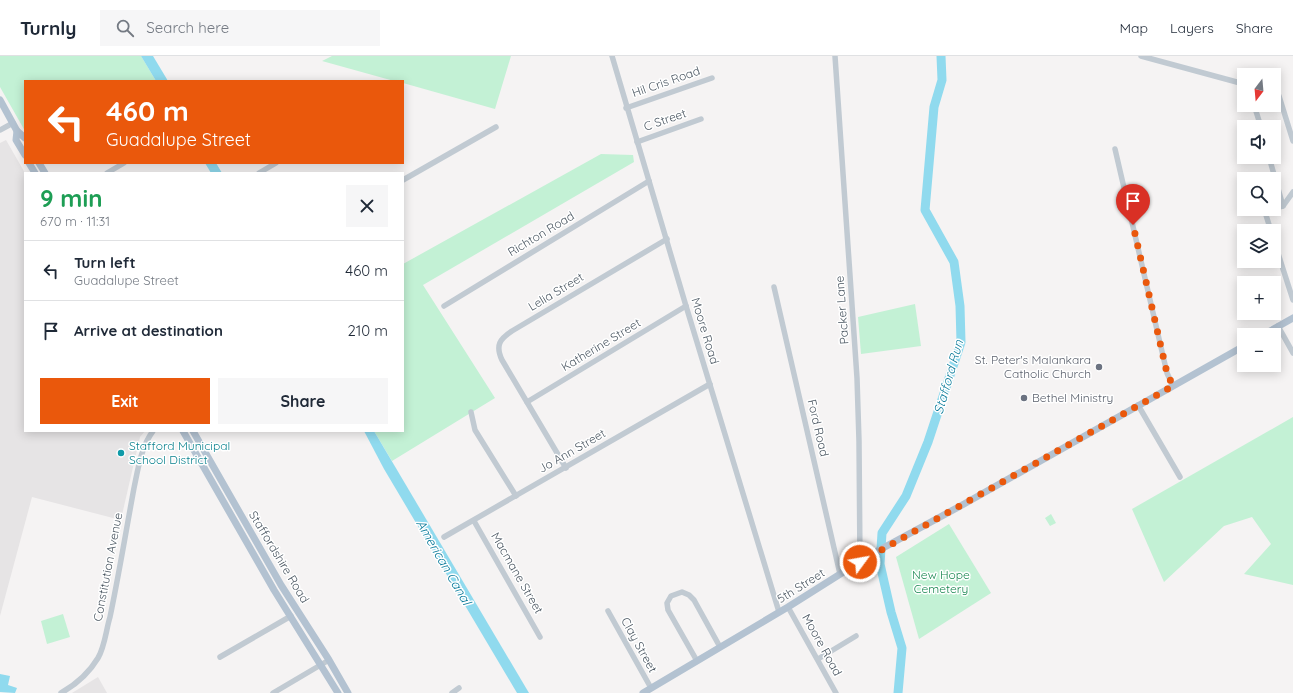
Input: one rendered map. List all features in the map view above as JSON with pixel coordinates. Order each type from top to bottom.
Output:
[{"type":"main road","points":[[0,100],[17,131],[24,137]]},
{"type":"main road","points":[[17,131],[16,140],[24,153]]},
{"type":"main road","points":[[1275,328],[1293,318]]},
{"type":"main road","name":"5th Street","points":[[643,693],[788,607],[872,554],[1237,350]]},
{"type":"main road","name":"Staffordshire Road","points":[[184,432],[270,584],[322,665],[338,693]]},
{"type":"main road","name":"Staffordshire Road","points":[[194,432],[281,585],[329,660],[348,693]]},
{"type":"street","name":"Moore Road","points":[[612,56],[626,108],[779,612]]},
{"type":"street","name":"Packer Lane","points":[[835,56],[857,378],[860,562]]},
{"type":"street","points":[[1141,56],[1237,82]]},
{"type":"street","name":"Hil Cris Road","points":[[626,108],[712,78]]},
{"type":"street","points":[[1281,102],[1293,141]]},
{"type":"street","name":"C Street","points":[[637,142],[701,119]]},
{"type":"street","points":[[0,130],[13,123]]},
{"type":"street","points":[[404,179],[496,127]]},
{"type":"street","points":[[1115,149],[1167,373],[1173,386]]},
{"type":"street","points":[[109,172],[122,164]]},
{"type":"street","points":[[261,172],[274,164]]},
{"type":"street","points":[[1272,164],[1283,206]]},
{"type":"street","name":"Richton Road","points":[[444,306],[649,181]]},
{"type":"street","points":[[1269,224],[1265,212],[1283,206],[1293,192]]},
{"type":"street","name":"Lelia Street","points":[[566,468],[499,354],[499,344],[503,337],[667,239]]},
{"type":"street","points":[[1281,263],[1293,300]]},
{"type":"street","name":"Ford Road","points":[[774,287],[840,574]]},
{"type":"street","name":"Katherine Street","points":[[527,402],[686,306]]},
{"type":"street","points":[[1278,326],[1293,353]]},
{"type":"street","name":"Jo Ann Street","points":[[444,537],[710,384]]},
{"type":"street","points":[[1138,405],[1180,477]]},
{"type":"street","points":[[471,412],[475,430],[516,496]]},
{"type":"street","name":"Constitution Avenue","points":[[61,693],[80,681],[89,671],[103,647],[114,600],[138,472],[144,448],[152,432]]},
{"type":"street","name":"Macmane Street","points":[[474,520],[540,637]]},
{"type":"street","points":[[697,661],[668,610],[667,603],[671,596],[682,592],[689,595],[694,600],[720,647]]},
{"type":"street","name":"Moore Road","points":[[788,607],[836,693]]},
{"type":"street","name":"Clay Street","points":[[608,611],[651,688]]},
{"type":"street","points":[[220,656],[291,616]]},
{"type":"street","points":[[818,659],[856,636]]},
{"type":"street","points":[[273,693],[329,660]]},
{"type":"street","points":[[452,693],[459,688]]},
{"type":"shaded area","points":[[6,140],[24,172],[24,432],[144,432],[140,437],[122,515],[113,518],[32,497],[0,616],[0,143]]},
{"type":"shaded area","points":[[98,677],[107,693],[72,693]]},
{"type":"green space","points":[[0,56],[141,56],[155,80],[24,80],[24,129],[0,87]]},
{"type":"green space","points":[[332,56],[511,56],[495,109],[404,83],[404,80],[390,80],[322,61]]},
{"type":"green space","points":[[601,154],[633,155],[634,162],[423,285],[495,398],[392,461],[375,432],[404,432],[404,263]]},
{"type":"green space","points":[[915,304],[921,346],[861,354],[858,317]]},
{"type":"green space","points":[[1293,417],[1293,585],[1244,574],[1271,544],[1252,517],[1224,526],[1164,582],[1132,509]]},
{"type":"green space","points":[[1051,514],[1056,523],[1050,526],[1045,518]]},
{"type":"green space","name":"New Hope Cemetery","points":[[949,524],[991,593],[919,639],[896,557]]},
{"type":"green space","points":[[63,614],[70,637],[47,644],[41,621]]},
{"type":"water","points":[[141,56],[153,56],[167,80],[155,80]]},
{"type":"water","points":[[206,164],[217,164],[221,172],[210,172]]},
{"type":"water","name":"American Canal","points":[[365,432],[375,432],[529,693],[517,693],[384,469]]},
{"type":"water","points":[[0,674],[10,676],[8,685],[17,688],[15,693],[0,692]]},
{"type":"waterway","name":"Stafford Run","points":[[898,693],[902,648],[891,612],[880,564],[882,533],[906,496],[928,442],[961,342],[960,306],[954,262],[925,210],[934,107],[942,80],[941,56]]},
{"type":"place","name":"St. Peter's Malankara Catholic Church","points":[[1099,367]]},
{"type":"place","name":"Bethel Ministry","points":[[1024,398]]},
{"type":"place","name":"Stafford Municipal School District","points":[[121,453]]},
{"type":"route","points":[[860,562],[1173,386],[1167,373],[1133,225]]}]
